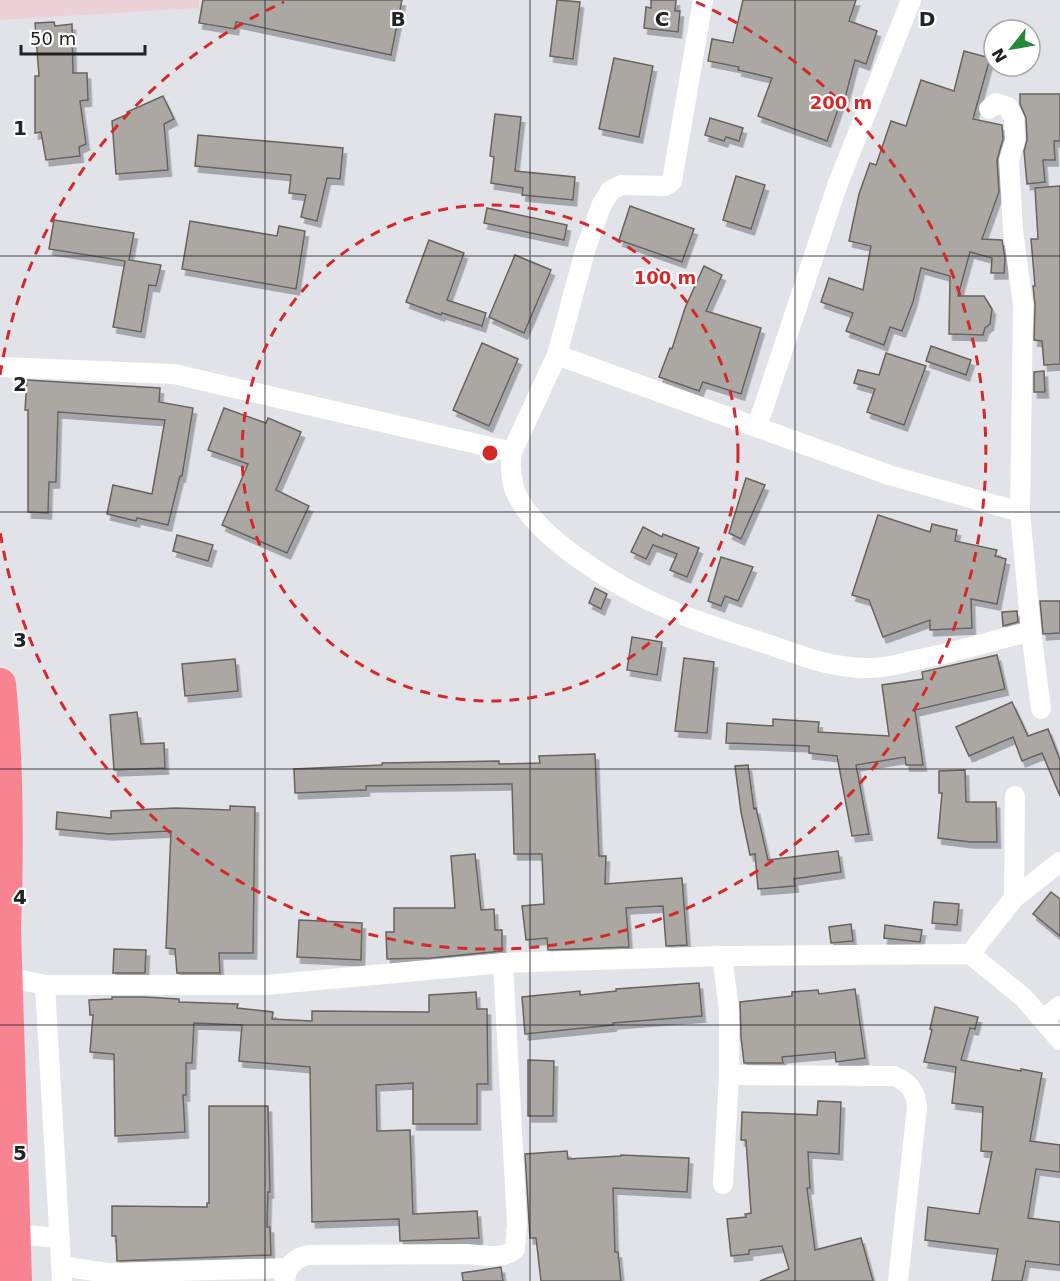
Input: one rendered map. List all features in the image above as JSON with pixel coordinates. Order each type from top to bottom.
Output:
[{"type":"highway","points":[[0,684],[7,874],[4,929],[15,1281]]},
{"type":"street","points":[[703,0],[672,181],[665,186],[621,185],[610,191],[601,206],[585,251],[557,355],[512,452],[510,464],[515,489],[524,506],[553,539],[590,566],[632,591],[666,609],[816,662],[873,669],[949,653],[1031,631]]},
{"type":"street","points":[[757,427],[837,186],[911,0]]},
{"type":"street","points":[[989,109],[996,103],[1008,107],[1014,119],[1015,140],[1009,160],[1023,305],[1020,512],[1041,709]]},
{"type":"street","points":[[557,355],[889,475],[1020,512]]},
{"type":"street","points":[[0,367],[174,374],[512,452]]},
{"type":"street","points":[[1014,898],[1016,796]]},
{"type":"street","points":[[970,954],[1014,898],[1060,862]]},
{"type":"street","points":[[7,977],[45,985],[266,985],[503,963],[722,956],[970,954],[1024,998],[1060,1040]]},
{"type":"street","points":[[722,956],[729,1009],[729,1075],[723,1184]]},
{"type":"street","points":[[45,985],[62,1273],[286,1274],[298,1258],[308,1255],[493,1255],[510,1254],[515,1249],[517,1224],[503,963]]},
{"type":"street","points":[[1043,1019],[1060,1006]]},
{"type":"street","points":[[729,1075],[894,1076],[910,1086],[916,1096],[917,1107],[898,1281]]},
{"type":"street","points":[[13,1234],[60,1238]]},
{"type":"shaded area","points":[[0,0],[199,0],[199,8],[0,20]]},
{"type":"building","points":[[203,0],[402,0],[391,55],[236,22],[235,29],[199,23]]},
{"type":"building","points":[[557,0],[580,2],[573,59],[550,56]]},
{"type":"building","points":[[651,0],[676,0],[675,11],[680,11],[678,32],[644,28],[646,7],[651,8]]},
{"type":"building","points":[[743,0],[856,0],[849,21],[877,31],[866,64],[855,60],[844,102],[841,101],[827,141],[758,116],[772,78],[738,70],[739,67],[708,61],[712,39],[733,43]]},
{"type":"building","points":[[54,22],[55,26],[72,24],[73,73],[87,73],[88,100],[80,101],[86,144],[79,147],[80,156],[46,160],[41,132],[35,133],[35,76],[39,76],[35,23]]},
{"type":"building","points":[[964,51],[982,56],[982,78],[984,78],[973,119],[1002,125],[1003,139],[997,160],[999,192],[982,239],[1002,240],[1005,259],[1004,273],[991,273],[992,258],[970,252],[958,296],[984,296],[992,309],[990,324],[985,328],[983,335],[949,334],[950,276],[921,268],[913,302],[902,331],[890,327],[884,345],[846,331],[853,313],[821,302],[829,278],[863,290],[871,246],[849,241],[859,194],[870,163],[876,165],[891,121],[906,126],[921,80],[954,91]]},
{"type":"building","points":[[614,58],[653,66],[639,137],[599,129]]},
{"type":"building","points":[[1020,94],[1060,94],[1060,141],[1054,141],[1055,160],[1043,160],[1045,182],[1027,184],[1024,151],[1027,140],[1026,118],[1020,104]]},
{"type":"building","points":[[163,96],[174,119],[164,124],[168,170],[116,174],[112,121]]},
{"type":"building","points":[[495,114],[521,117],[515,171],[575,177],[573,200],[522,195],[523,188],[491,183],[494,157],[490,156]]},
{"type":"building","points":[[710,118],[743,128],[739,141],[726,137],[724,141],[705,135]]},
{"type":"building","points":[[198,135],[343,148],[340,179],[327,178],[317,221],[301,217],[306,195],[289,193],[291,175],[195,166]]},
{"type":"building","points":[[736,176],[765,185],[751,229],[723,220]]},
{"type":"building","points":[[1060,186],[1060,364],[1044,365],[1042,341],[1034,340],[1033,286],[1035,286],[1031,239],[1038,239],[1035,188]]},
{"type":"building","points":[[630,206],[694,229],[682,262],[619,240]]},
{"type":"building","points":[[487,208],[567,225],[564,240],[484,223]]},
{"type":"building","points":[[54,220],[134,233],[129,260],[161,265],[156,286],[149,285],[141,332],[113,327],[125,261],[49,249]]},
{"type":"building","points":[[190,221],[277,236],[279,226],[305,231],[296,289],[182,269]]},
{"type":"building","points":[[429,240],[464,253],[447,300],[486,313],[482,326],[442,313],[441,315],[406,302]]},
{"type":"building","points":[[515,255],[551,270],[524,333],[489,317]]},
{"type":"building","points":[[704,266],[722,275],[706,311],[761,328],[741,394],[703,382],[699,391],[659,377],[670,348],[672,349],[685,308]]},
{"type":"building","points":[[482,343],[518,359],[489,426],[453,410]]},
{"type":"building","points":[[931,346],[971,360],[966,375],[926,361]]},
{"type":"building","points":[[886,353],[926,366],[904,425],[867,412],[875,389],[854,383],[858,370],[879,375]]},
{"type":"building","points":[[1044,371],[1045,392],[1034,392],[1034,372]]},
{"type":"building","points":[[27,380],[160,388],[159,402],[193,408],[182,476],[180,476],[168,525],[107,514],[113,485],[152,494],[165,420],[58,412],[56,482],[49,482],[48,513],[28,512],[28,410],[25,410]]},
{"type":"building","points":[[224,408],[266,423],[268,418],[301,432],[276,490],[309,506],[287,553],[222,525],[248,464],[208,450]]},
{"type":"building","points":[[746,478],[765,485],[741,539],[729,533]]},
{"type":"building","points":[[878,515],[930,532],[932,524],[957,530],[955,541],[997,550],[995,556],[1006,559],[997,604],[971,599],[972,628],[930,630],[930,620],[883,637],[869,600],[852,595]]},
{"type":"building","points":[[643,527],[662,537],[663,534],[699,548],[687,577],[670,570],[677,554],[653,545],[646,559],[631,552]]},
{"type":"building","points":[[177,535],[213,545],[208,561],[173,551]]},
{"type":"building","points":[[721,557],[753,567],[738,601],[725,596],[721,606],[708,601]]},
{"type":"building","points":[[595,588],[607,594],[601,609],[589,603]]},
{"type":"building","points":[[1040,601],[1060,601],[1060,633],[1043,634]]},
{"type":"building","points":[[1017,611],[1018,622],[1003,626],[1002,612]]},
{"type":"building","points":[[632,637],[662,642],[657,675],[627,670]]},
{"type":"building","points":[[997,655],[1005,689],[915,710],[923,765],[906,765],[905,757],[856,765],[869,834],[852,836],[837,756],[809,753],[809,746],[726,743],[727,723],[773,726],[773,719],[819,722],[818,732],[889,736],[882,685],[923,679],[922,672]]},
{"type":"building","points":[[684,658],[714,662],[707,733],[675,731]]},
{"type":"building","points":[[235,659],[238,691],[185,696],[182,664]]},
{"type":"building","points":[[1012,702],[1028,736],[1048,729],[1060,760],[1060,796],[1042,753],[1022,761],[1013,737],[969,756],[956,727]]},
{"type":"building","points":[[137,712],[141,744],[164,743],[165,768],[114,770],[110,715]]},
{"type":"building","points":[[595,754],[599,856],[606,856],[605,884],[682,878],[687,945],[666,946],[663,906],[626,908],[629,947],[548,950],[547,938],[526,940],[522,906],[544,904],[542,854],[514,854],[512,784],[366,786],[366,790],[295,793],[294,769],[382,765],[382,763],[499,761],[499,764],[540,763],[539,756]]},
{"type":"building","points":[[748,765],[754,809],[756,808],[768,860],[838,851],[841,872],[794,879],[795,886],[758,889],[755,854],[750,855],[735,766]]},
{"type":"building","points":[[965,770],[966,802],[996,802],[997,842],[970,842],[938,838],[942,793],[939,793],[939,771]]},
{"type":"building","points":[[230,806],[255,807],[253,953],[219,953],[220,973],[177,973],[175,949],[166,948],[171,831],[109,834],[56,829],[57,812],[111,818],[111,811],[176,808],[230,810]]},
{"type":"building","points":[[475,854],[481,910],[494,909],[495,930],[502,930],[502,951],[431,958],[387,959],[386,932],[394,932],[394,908],[455,908],[451,856]]},
{"type":"building","points":[[1051,892],[1060,899],[1060,936],[1033,914]]},
{"type":"building","points":[[934,902],[959,904],[957,925],[932,923]]},
{"type":"building","points":[[299,920],[362,923],[361,960],[297,957]]},
{"type":"building","points":[[851,924],[853,941],[831,943],[829,927]]},
{"type":"building","points":[[885,925],[922,930],[920,942],[884,938]]},
{"type":"building","points":[[114,949],[146,950],[145,973],[113,973]]},
{"type":"building","points":[[699,983],[702,1016],[613,1023],[613,1025],[525,1034],[522,997],[580,991],[580,995],[616,991],[616,989]]},
{"type":"building","points":[[855,989],[865,1058],[836,1062],[835,1052],[782,1057],[783,1063],[744,1063],[740,1002],[792,996],[792,992],[818,990],[819,994]]},
{"type":"building","points":[[476,992],[477,1009],[487,1009],[488,1084],[477,1084],[477,1124],[413,1124],[413,1083],[376,1085],[377,1131],[410,1130],[413,1214],[477,1211],[479,1238],[400,1241],[399,1219],[312,1222],[310,1067],[239,1061],[242,1025],[194,1023],[192,1063],[186,1063],[186,1095],[183,1095],[185,1132],[115,1136],[114,1054],[90,1052],[93,1015],[90,1015],[89,1000],[144,997],[179,999],[179,1002],[238,1004],[237,1008],[273,1012],[272,1019],[312,1021],[312,1011],[429,1012],[429,995]]},
{"type":"building","points":[[935,1007],[978,1017],[975,1029],[970,1028],[961,1060],[1042,1073],[1030,1141],[1060,1145],[1060,1172],[1036,1169],[1028,1218],[1060,1222],[1060,1265],[1026,1261],[1022,1281],[992,1281],[998,1249],[925,1240],[928,1207],[979,1214],[992,1152],[981,1151],[983,1107],[952,1103],[956,1067],[924,1062]]},
{"type":"building","points":[[528,1060],[554,1061],[553,1116],[528,1116]]},
{"type":"building","points":[[818,1101],[841,1102],[839,1154],[808,1152],[810,1188],[807,1188],[815,1250],[861,1238],[873,1281],[760,1281],[789,1269],[782,1246],[749,1250],[749,1254],[731,1256],[727,1219],[746,1217],[745,1214],[751,1213],[746,1140],[741,1140],[742,1112],[817,1115]]},
{"type":"building","points":[[209,1106],[268,1106],[270,1192],[268,1192],[267,1227],[270,1227],[271,1255],[117,1261],[116,1236],[112,1236],[112,1206],[207,1207],[209,1203]]},
{"type":"building","points":[[567,1151],[568,1159],[621,1155],[689,1158],[687,1192],[613,1188],[615,1252],[618,1252],[621,1281],[541,1281],[536,1238],[530,1238],[525,1154]]},
{"type":"building","points":[[501,1267],[503,1281],[463,1281],[462,1273]]}]
